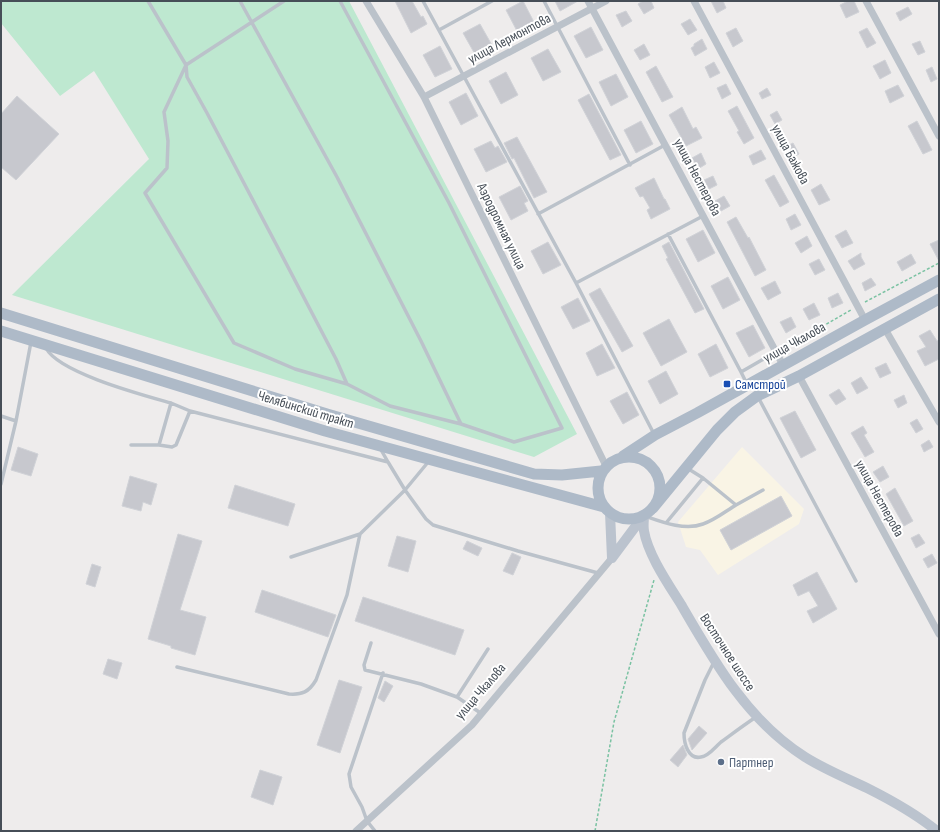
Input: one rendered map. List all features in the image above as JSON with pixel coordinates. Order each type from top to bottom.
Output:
[{"type":"main road","name":"улица Чкалова","points":[[623,456],[655,435],[939,280]]},
{"type":"main road","points":[[653,508],[659,498],[660,481],[653,467],[639,458],[623,456],[603,469],[598,481],[598,492],[607,510],[621,518],[632,519],[644,515],[653,508],[717,430],[731,416],[757,396],[799,376],[826,359],[886,329],[939,299]]},
{"type":"main road","name":"Челябинский тракт","points":[[1,313],[327,414],[534,474],[562,475],[603,469]]},
{"type":"main road","name":"Челябинский тракт","points":[[1,332],[325,431],[607,510]]},
{"type":"street","name":"Аэродромная улица","points":[[366,1],[424,97],[603,469]]},
{"type":"street","name":"улица Нестерова","points":[[588,1],[783,365]]},
{"type":"street","name":"улица Лермонтова","points":[[424,97],[606,1]]},
{"type":"street","name":"улица Бажова","points":[[694,1],[865,320]]},
{"type":"street","points":[[866,1],[939,136]]},
{"type":"street","points":[[886,329],[939,422]]},
{"type":"street","name":"улица Нестерова","points":[[799,376],[939,634]]},
{"type":"street","points":[[607,510],[612,558]]},
{"type":"street","points":[[612,558],[644,515]]},
{"type":"street","name":"Восточное шоссе","points":[[644,515],[644,529],[647,542],[663,574],[714,662],[732,687],[757,717],[773,733],[805,757],[868,789],[922,819],[937,831]]},
{"type":"street","name":"улица Чкалова","points":[[356,831],[472,725],[612,558]]},
{"type":"lane","points":[[148,1],[186,65],[187,77],[301,291],[336,359],[347,384]]},
{"type":"lane","points":[[240,1],[337,177],[421,341],[461,424]]},
{"type":"lane","points":[[284,1],[186,65],[164,112],[168,141],[167,168],[145,193],[234,343],[296,369],[347,384],[390,406],[461,424],[514,442],[562,428],[449,203],[340,1]]},
{"type":"lane","points":[[423,1],[576,283],[655,435]]},
{"type":"lane","points":[[438,30],[492,1]]},
{"type":"lane","points":[[544,1],[630,165]]},
{"type":"lane","points":[[538,214],[666,145]]},
{"type":"lane","points":[[576,283],[704,215]]},
{"type":"lane","points":[[668,234],[748,385]]},
{"type":"lane","points":[[1,484],[16,421],[32,341]]},
{"type":"lane","points":[[45,345],[48,353],[67,367],[110,385],[190,411],[388,462]]},
{"type":"lane","points":[[740,372],[776,352]]},
{"type":"lane","points":[[757,396],[856,582]]},
{"type":"lane","points":[[160,445],[171,404]]},
{"type":"lane","points":[[132,445],[160,445],[172,447],[176,445],[190,411]]},
{"type":"lane","points":[[1,416],[16,421]]},
{"type":"lane","points":[[378,446],[405,490],[426,519],[432,524],[518,551],[598,573]]},
{"type":"lane","points":[[291,557],[360,534],[405,490],[430,460]]},
{"type":"lane","points":[[687,468],[703,478],[736,505]]},
{"type":"lane","points":[[666,523],[703,478]]},
{"type":"lane","points":[[644,515],[666,523],[696,526],[704,524],[763,490]]},
{"type":"lane","points":[[177,667],[289,694],[297,695],[305,693],[312,687],[316,680],[347,595],[360,534]]},
{"type":"lane","points":[[371,643],[364,669],[421,684],[457,697],[482,714]]},
{"type":"lane","points":[[457,697],[488,648]]},
{"type":"lane","points":[[714,662],[705,680],[684,733],[684,742],[687,750],[693,756],[700,758],[757,717]]},
{"type":"lane","points":[[375,831],[367,822],[362,807],[352,787],[349,774],[383,673]]},
{"type":"path","points":[[595,831],[614,722],[654,579],[663,574]]},
{"type":"shaded area","points":[[742,447],[804,509],[799,524],[718,575],[700,550],[686,547],[678,522]]},
{"type":"green space","points":[[1,1],[349,1],[577,434],[534,457],[12,295],[149,159],[94,71],[60,96],[1,23]]},
{"type":"building","points":[[395,1],[412,1],[421,17],[423,16],[427,24],[411,33]]},
{"type":"building","points":[[523,1],[535,24],[518,33],[506,10]]},
{"type":"building","points":[[555,1],[578,1],[560,11]]},
{"type":"building","points":[[643,1],[651,1],[654,8],[644,14],[638,4]]},
{"type":"building","points":[[711,1],[723,1],[726,8],[717,13]]},
{"type":"building","points":[[848,1],[854,1],[859,12],[846,18],[840,5]]},
{"type":"building","points":[[908,7],[912,14],[900,21],[896,13]]},
{"type":"building","points":[[626,11],[632,21],[622,27],[616,15]]},
{"type":"building","points":[[690,19],[697,30],[688,35],[681,24]]},
{"type":"building","points":[[480,24],[493,47],[476,56],[463,33]]},
{"type":"building","points":[[591,27],[603,50],[586,58],[574,36]]},
{"type":"building","points":[[736,28],[743,41],[733,47],[726,33]]},
{"type":"building","points":[[867,28],[876,43],[867,48],[859,32]]},
{"type":"building","points":[[702,39],[707,49],[695,56],[691,48]]},
{"type":"building","points":[[920,41],[925,52],[918,55],[912,44]]},
{"type":"building","points":[[644,44],[650,55],[640,60],[634,50]]},
{"type":"building","points":[[440,46],[452,69],[435,77],[423,55]]},
{"type":"building","points":[[548,49],[561,72],[543,81],[531,58]]},
{"type":"building","points":[[885,60],[891,73],[880,79],[873,66]]},
{"type":"building","points":[[714,62],[720,73],[710,78],[705,67]]},
{"type":"building","points":[[656,66],[673,97],[662,102],[646,72]]},
{"type":"building","points":[[932,67],[937,79],[931,82],[926,70]]},
{"type":"building","points":[[506,72],[518,95],[501,104],[489,81]]},
{"type":"building","points":[[616,74],[628,97],[611,106],[599,82]]},
{"type":"building","points":[[726,84],[731,94],[722,99],[717,88]]},
{"type":"building","points":[[898,85],[904,96],[890,103],[885,91]]},
{"type":"building","points":[[767,88],[771,95],[762,99],[759,93]]},
{"type":"building","points":[[466,93],[478,116],[461,125],[449,102]]},
{"type":"building","points":[[589,94],[621,155],[610,160],[578,100]]},
{"type":"building","points":[[17,96],[59,134],[16,180],[1,167],[1,114]]},
{"type":"building","points":[[737,106],[754,138],[744,144],[728,111]]},
{"type":"building","points":[[682,107],[693,129],[696,127],[702,138],[686,146],[669,115]]},
{"type":"building","points":[[777,111],[782,120],[775,124],[770,115]]},
{"type":"building","points":[[641,121],[653,144],[636,153],[624,130]]},
{"type":"building","points":[[917,121],[932,150],[923,154],[908,126]]},
{"type":"building","points":[[517,137],[547,192],[534,198],[514,158],[512,159],[504,143]]},
{"type":"building","points":[[491,141],[495,148],[498,146],[507,162],[486,172],[474,149]]},
{"type":"building","points":[[793,143],[799,154],[793,157],[787,146]]},
{"type":"building","points":[[761,150],[766,159],[753,165],[749,156]]},
{"type":"building","points":[[701,153],[706,164],[698,169],[692,158]]},
{"type":"building","points":[[774,175],[789,202],[780,207],[765,180]]},
{"type":"building","points":[[713,176],[717,185],[709,189],[704,180]]},
{"type":"building","points":[[654,178],[670,209],[651,219],[647,210],[650,208],[643,196],[640,197],[635,188]]},
{"type":"building","points":[[821,184],[830,200],[819,205],[811,190]]},
{"type":"building","points":[[520,186],[528,201],[524,203],[528,211],[511,220],[499,197]]},
{"type":"building","points":[[724,196],[730,206],[721,211],[715,201]]},
{"type":"building","points":[[795,214],[801,225],[791,230],[786,219]]},
{"type":"building","points":[[736,217],[748,238],[749,237],[766,270],[755,276],[727,222]]},
{"type":"building","points":[[703,230],[715,253],[698,262],[686,239]]},
{"type":"building","points":[[846,230],[853,243],[842,248],[835,236]]},
{"type":"building","points":[[807,236],[812,246],[801,253],[795,243]]},
{"type":"building","points":[[939,240],[939,261],[930,244]]},
{"type":"building","points":[[548,242],[561,265],[543,274],[531,251]]},
{"type":"building","points":[[669,242],[704,309],[695,313],[666,259],[668,258],[662,246]]},
{"type":"building","points":[[861,253],[861,257],[865,264],[854,270],[848,261]]},
{"type":"building","points":[[911,254],[916,263],[902,271],[897,262]]},
{"type":"building","points":[[819,259],[825,270],[815,275],[809,264]]},
{"type":"building","points":[[728,277],[740,300],[723,309],[711,286]]},
{"type":"building","points":[[871,278],[876,285],[865,291],[862,283]]},
{"type":"building","points":[[775,281],[781,293],[768,300],[761,288]]},
{"type":"building","points":[[600,288],[633,346],[622,352],[589,294]]},
{"type":"building","points":[[838,293],[843,303],[832,308],[828,298]]},
{"type":"building","points":[[578,298],[590,321],[573,329],[561,307]]},
{"type":"building","points":[[814,303],[820,315],[809,320],[803,309]]},
{"type":"building","points":[[791,317],[796,327],[786,333],[780,322]]},
{"type":"building","points":[[669,319],[687,352],[661,366],[643,333]]},
{"type":"building","points":[[753,325],[765,348],[749,357],[736,333]]},
{"type":"building","points":[[930,330],[937,341],[939,340],[939,359],[925,366],[917,351],[926,347],[919,336]]},
{"type":"building","points":[[602,344],[615,368],[597,376],[586,353]]},
{"type":"building","points":[[716,344],[728,368],[710,377],[698,354]]},
{"type":"building","points":[[886,363],[891,373],[880,378],[875,368]]},
{"type":"building","points":[[666,371],[678,394],[660,404],[648,381]]},
{"type":"building","points":[[861,377],[868,388],[857,394],[851,383]]},
{"type":"building","points":[[839,389],[846,399],[836,405],[829,395]]},
{"type":"building","points":[[627,392],[639,415],[623,424],[610,401]]},
{"type":"building","points":[[904,395],[907,403],[898,408],[894,400]]},
{"type":"building","points":[[795,411],[816,450],[801,458],[780,418]]},
{"type":"building","points":[[917,419],[923,429],[916,433],[910,423]]},
{"type":"building","points":[[863,426],[867,433],[864,435],[874,452],[865,457],[851,433]]},
{"type":"building","points":[[929,440],[933,447],[924,452],[921,445]]},
{"type":"building","points":[[18,447],[38,454],[31,476],[11,470]]},
{"type":"building","points":[[883,466],[889,477],[880,482],[873,472]]},
{"type":"building","points":[[130,476],[157,484],[151,505],[143,502],[141,511],[122,506]]},
{"type":"building","points":[[235,485],[295,504],[288,526],[228,508]]},
{"type":"building","points":[[895,488],[913,521],[904,526],[886,494]]},
{"type":"building","points":[[781,496],[792,516],[731,550],[720,530]]},
{"type":"building","points":[[178,534],[202,541],[180,610],[206,617],[195,655],[148,639]]},
{"type":"building","points":[[919,534],[925,543],[916,548],[911,538]]},
{"type":"building","points":[[397,536],[416,541],[408,572],[388,566]]},
{"type":"building","points":[[467,541],[482,548],[478,556],[463,549]]},
{"type":"building","points":[[512,553],[521,557],[513,575],[503,571]]},
{"type":"building","points":[[932,554],[937,563],[928,568],[923,559]]},
{"type":"building","points":[[92,564],[101,567],[95,587],[86,584]]},
{"type":"building","points":[[817,572],[837,609],[813,623],[807,611],[818,606],[809,591],[798,596],[793,585]]},
{"type":"building","points":[[262,590],[336,615],[328,637],[255,612]]},
{"type":"building","points":[[363,597],[464,630],[455,655],[355,621]]},
{"type":"building","points":[[108,659],[122,663],[117,679],[103,674]]},
{"type":"building","points":[[339,680],[362,687],[340,753],[317,745]]},
{"type":"building","points":[[385,681],[393,686],[384,702],[378,698]]},
{"type":"building","points":[[699,726],[707,733],[692,750],[688,739]]},
{"type":"building","points":[[683,745],[687,755],[678,767],[670,760]]},
{"type":"building","points":[[260,770],[282,777],[273,805],[251,797]]},
{"type":"place","name":"Самстрой","points":[[727,384]]},
{"type":"place","name":"Партнер","points":[[721,762]]}]
